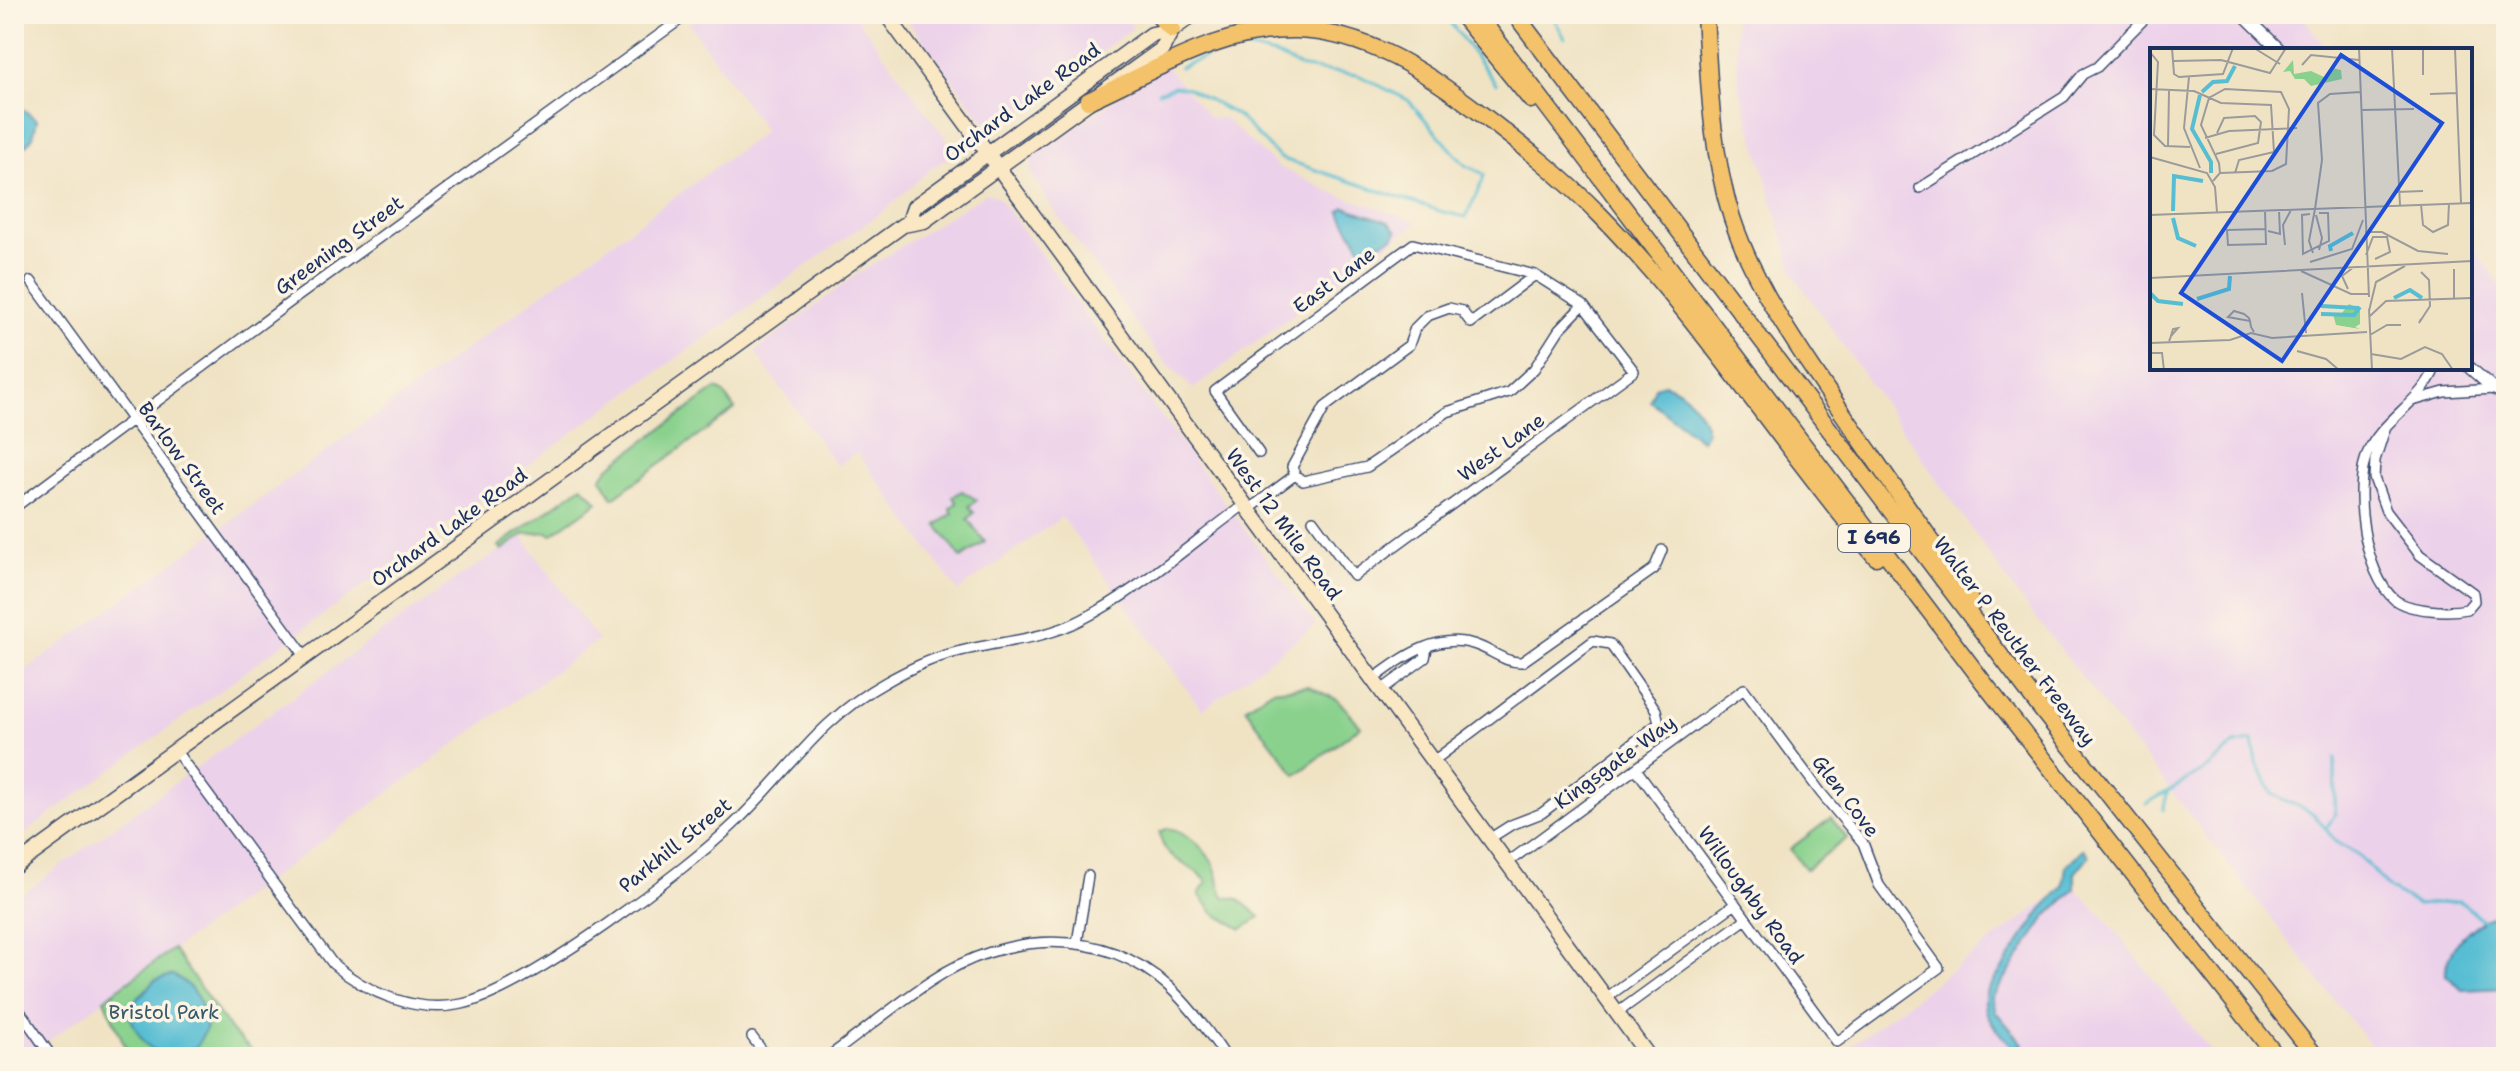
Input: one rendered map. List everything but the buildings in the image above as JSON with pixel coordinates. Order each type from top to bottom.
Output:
[{"type":"highway","points":[[1157,14],[1172,30]]},
{"type":"highway","points":[[1461,14],[1504,71],[1600,176]]},
{"type":"highway","name":"I 696","points":[[1477,14],[1984,683],[2277,1057]]},
{"type":"highway","name":"Walter P Reuther Freeway","points":[[1515,14],[1999,653],[2316,1057]]},
{"type":"highway","points":[[1705,14],[1714,138],[1723,183],[1746,252],[1783,323],[1957,577],[1999,653]]},
{"type":"highway","points":[[1088,101],[1181,54],[1222,39],[1268,31],[1298,30],[1336,36],[1376,48],[1416,68],[1538,158],[1602,217],[1646,266],[1857,535],[1984,683]]},
{"type":"main road","name":"West 12 Mile Road","points":[[886,14],[1649,1057]]},
{"type":"main road","name":"Orchard Lake Road","points":[[909,222],[914,207],[987,150],[1152,34],[1172,30],[1194,14]]},
{"type":"main road","name":"Orchard Lake Road","points":[[14,867],[909,222],[924,221],[1162,49],[1172,30]]},
{"type":"street","name":"Greening Street","points":[[14,508],[293,300],[688,14]]},
{"type":"street","points":[[1920,188],[2064,97],[2083,74],[2097,67],[2149,14]]},
{"type":"street","points":[[2243,14],[2278,48]]},
{"type":"street","name":"East Lane","points":[[1259,453],[1215,391],[1413,244],[1535,275],[1558,289]]},
{"type":"street","points":[[1535,275],[1471,323],[1462,311],[1449,308],[1427,316],[1415,328],[1409,345],[1325,407],[1292,467],[1295,475],[1303,481],[1367,467],[1447,412],[1509,392],[1534,369],[1559,330],[1583,305]]},
{"type":"street","name":"Barlow Street","points":[[31,281],[305,656]]},
{"type":"street","name":"West Lane","points":[[1313,520],[1354,576],[1634,371],[1583,305],[1558,289]]},
{"type":"street","points":[[2385,429],[2374,469],[2379,497],[2420,555],[2473,593],[2474,601],[2467,609],[2409,607],[2392,597],[2366,541],[2361,496],[2368,453],[2385,429],[2413,401],[2434,370]]},
{"type":"street","points":[[2472,370],[2500,391]]},
{"type":"street","points":[[2413,401],[2457,390],[2500,391]]},
{"type":"street","name":"Parkhill Street","points":[[175,750],[333,964],[349,978],[388,997],[434,1005],[459,1004],[496,991],[564,950],[716,840],[819,730],[865,695],[928,661],[1043,635],[1082,620],[1295,475]]},
{"type":"street","points":[[1376,686],[1418,647],[1465,642],[1508,660],[1522,662],[1654,569],[1662,550]]},
{"type":"street","points":[[1432,762],[1593,641],[1610,644],[1656,710],[1659,723],[1542,813],[1511,825],[1489,839]]},
{"type":"street","name":"Kingsgate Way","points":[[1507,863],[1744,689]]},
{"type":"street","name":"Glen Cove","points":[[1744,689],[1821,793],[1863,843],[1879,885],[1939,968],[1837,1042]]},
{"type":"street","name":"Willoughby Road","points":[[1636,769],[1837,1042]]},
{"type":"street","points":[[1077,943],[1088,876]]},
{"type":"street","points":[[1606,998],[1735,904]]},
{"type":"street","points":[[1617,1013],[1746,919]]},
{"type":"street","points":[[828,1057],[932,980],[981,955],[1036,941],[1077,943],[1127,959],[1147,970],[1188,1005],[1226,1057]]},
{"type":"street","points":[[14,1003],[52,1057]]},
{"type":"street","points":[[752,1037],[767,1057]]},
{"type":"shaded area","points":[[703,14],[854,14],[956,152],[929,170],[889,207],[583,425],[14,841],[14,679],[765,131],[689,24]]},
{"type":"shaded area","points":[[903,14],[1123,14],[1133,28],[1010,119],[996,125],[982,119]]},
{"type":"shaded area","points":[[1734,14],[2301,14],[2326,48],[2150,48],[2150,370],[2472,370],[2472,247],[2506,293],[2506,1057],[2379,1057],[2017,594],[1794,275],[1739,86]]},
{"type":"shaded area","points":[[1165,65],[1210,118],[1224,118],[1277,166],[1333,193],[1418,222],[1193,389],[1158,354],[1048,202],[1030,171],[1033,157]]},
{"type":"shaded area","points":[[985,194],[994,195],[1001,201],[1316,625],[1202,710],[1062,517],[958,591],[857,452],[837,466],[755,352],[856,275]]},
{"type":"shaded area","points":[[522,536],[598,640],[26,1057],[14,1057],[14,900],[443,588]]},
{"type":"shaded area","points":[[2070,883],[2104,917],[2216,1057],[1835,1057]]},
{"type":"green space","points":[[716,389],[723,392],[735,409],[613,498],[601,478],[609,467]]},
{"type":"green space","points":[[582,486],[598,502],[551,535],[548,532],[524,534],[502,550],[499,546]]},
{"type":"green space","points":[[962,491],[977,500],[969,506],[974,513],[968,519],[985,542],[961,558],[937,525],[953,513],[950,508],[957,503],[953,497]]},
{"type":"green space","points":[[1308,686],[1338,700],[1361,726],[1296,775],[1245,708],[1272,690]]},
{"type":"green space","points":[[1831,818],[1847,838],[1806,869],[1790,849]]},
{"type":"green space","points":[[1168,828],[1183,834],[1205,851],[1225,897],[1238,899],[1260,917],[1242,929],[1213,913],[1199,894],[1207,882],[1166,850],[1160,832]]},
{"type":"green space","name":"Bristol Park","points":[[173,949],[232,1032],[259,1057],[130,1057],[104,999]]},
{"type":"water","points":[[14,108],[21,108],[37,120],[33,137],[14,159]]},
{"type":"water","points":[[1345,207],[1389,222],[1397,231],[1393,237],[1363,251],[1342,217],[1340,211]]},
{"type":"water","points":[[1664,384],[1686,396],[1697,409],[1707,432],[1701,440],[1650,401],[1655,387]]},
{"type":"water","points":[[2084,849],[2089,856],[2075,873],[2075,889],[2046,917],[1992,998],[1996,1012],[2023,1044],[2016,1050],[1989,1018],[1986,993],[2042,909],[2063,887],[2066,866]]},
{"type":"water","points":[[2494,916],[2506,925],[2506,988],[2462,990],[2446,975],[2449,956],[2468,931]]},
{"type":"water","points":[[173,975],[187,985],[197,998],[204,1012],[206,1029],[196,1047],[159,1052],[145,1043],[127,1010],[155,980]]},
{"type":"waterway","points":[[1444,14],[1496,84]]},
{"type":"waterway","points":[[1551,14],[1565,38]]},
{"type":"waterway","points":[[1158,92],[1174,86],[1188,88],[1238,116],[1280,158],[1443,212],[1466,217],[1483,180],[1484,174],[1465,165],[1408,100],[1358,75],[1303,68],[1275,55],[1242,47],[1220,51],[1180,67]]},
{"type":"waterway","points":[[2146,804],[2207,768],[2235,744],[2253,741],[2257,764],[2272,794],[2314,814],[2336,842],[2359,855],[2389,888],[2417,905],[2460,901],[2484,921]]},
{"type":"waterway","points":[[2327,827],[2335,814],[2335,758]]},
{"type":"waterway","points":[[2163,810],[2167,794]]}]
